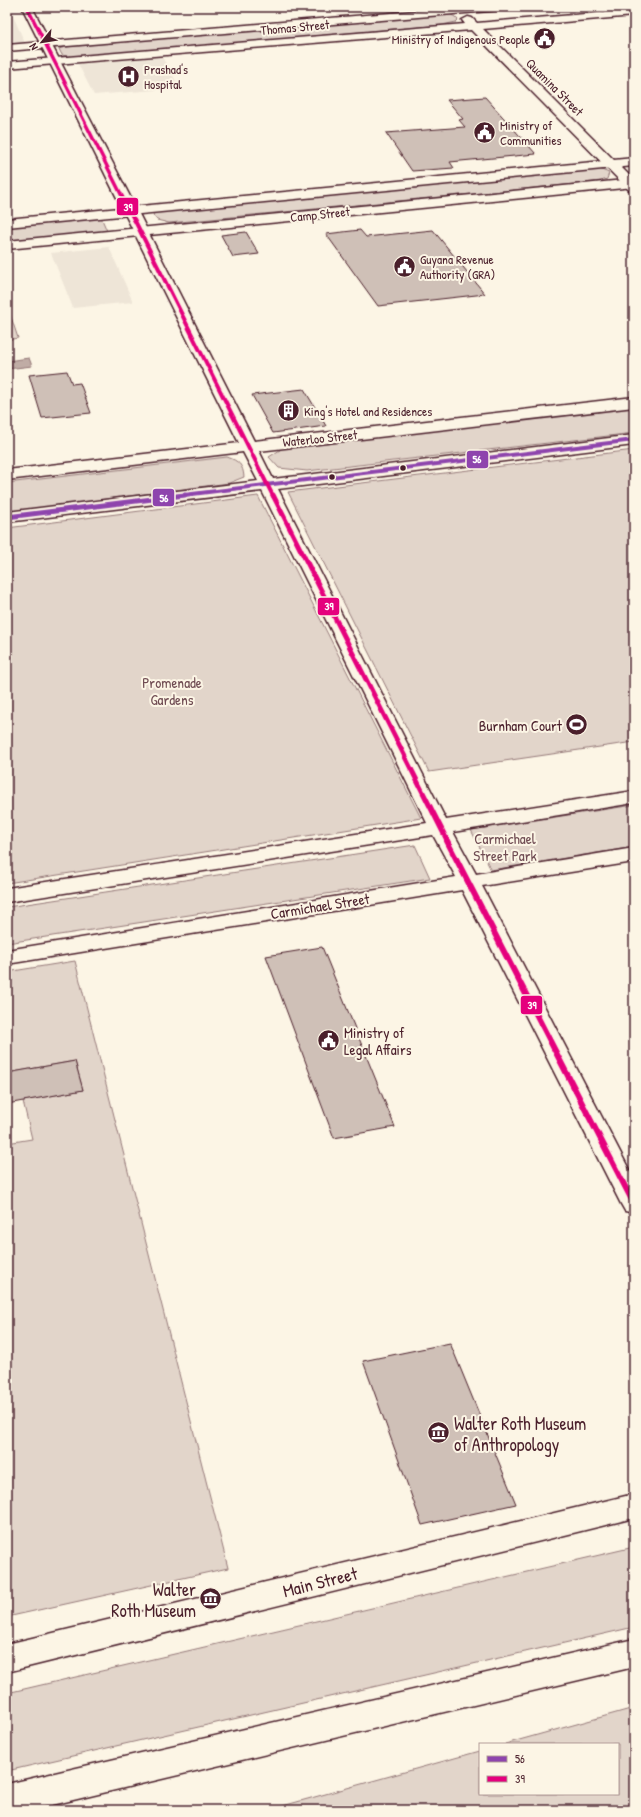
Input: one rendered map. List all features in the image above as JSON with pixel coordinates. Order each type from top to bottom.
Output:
[{"type":"street","points":[[27,7],[440,828],[634,1204]]},
{"type":"street","name":"Thomas Street","points":[[7,48],[457,9],[502,7]]},
{"type":"street","name":"Quamina Street","points":[[457,9],[633,185]]},
{"type":"street","name":"Thomas Street","points":[[7,65],[634,13]]},
{"type":"street","name":"Camp Street","points":[[7,223],[634,162]]},
{"type":"street","name":"Camp Street","points":[[7,245],[633,185]]},
{"type":"street","name":"Waterloo Street","points":[[7,475],[634,402]]},
{"type":"street","points":[[7,517],[634,440]]},
{"type":"street","points":[[7,895],[634,797]]},
{"type":"street","name":"Carmichael Street","points":[[7,957],[634,856]]},
{"type":"street","name":"Main Street","points":[[7,1658],[634,1506]]},
{"type":"street","points":[[7,1800],[634,1652]]},
{"type":"shaded area","points":[[7,7],[9,7],[25,43],[7,44]]},
{"type":"shaded area","name":"Prashad's Hospital","points":[[162,57],[180,88],[94,95],[78,64]]},
{"type":"shaded area","points":[[109,247],[133,302],[73,308],[51,253]]},
{"type":"shaded area","points":[[29,358],[32,366],[7,369],[7,361]]},
{"type":"green space","points":[[435,14],[451,15],[458,20],[456,22],[442,25],[71,57],[62,55],[59,49],[65,47]]},
{"type":"green space","points":[[599,169],[609,173],[607,179],[575,184],[169,223],[157,220],[153,215],[155,212]]},
{"type":"green space","points":[[101,217],[107,231],[7,241],[7,226]]},
{"type":"green space","points":[[7,314],[10,314],[18,338],[7,340]]},
{"type":"green space","points":[[634,406],[634,433],[307,471],[279,468],[269,457],[283,448]]},
{"type":"green space","points":[[634,450],[634,742],[429,772],[288,492]]},
{"type":"green space","points":[[227,457],[240,464],[243,469],[244,477],[229,483],[7,512],[7,483]]},
{"type":"green space","name":"Promenade Gardens","points":[[258,496],[421,818],[7,883],[7,528]]},
{"type":"green space","name":"Carmichael Street Park","points":[[634,805],[634,847],[491,870],[471,830]]},
{"type":"green space","name":"Carmichael Street Park","points":[[415,845],[430,878],[7,943],[7,907]]},
{"type":"green space","points":[[75,961],[228,1568],[7,1617],[7,1143],[32,1139],[23,1101],[83,1090],[75,1061],[8,1073],[7,972]]},
{"type":"green space","points":[[634,1547],[634,1627],[7,1771],[7,1693]]},
{"type":"green space","points":[[634,1708],[634,1810],[268,1810],[479,1751],[479,1795],[619,1795],[619,1743],[509,1743]]},
{"type":"building","points":[[485,97],[536,154],[450,162],[454,168],[412,171],[386,133],[465,127],[459,120],[463,119],[447,100]]},
{"type":"building","name":"Guyana Revenue Authority (GRA)","points":[[360,230],[366,237],[433,230],[485,294],[378,306],[326,234]]},
{"type":"building","points":[[246,232],[259,254],[233,257],[221,235]]},
{"type":"building","points":[[67,371],[72,384],[80,383],[91,413],[42,418],[29,375]]},
{"type":"building","name":"King's Hotel and Residences","points":[[304,389],[326,426],[273,433],[252,395]]},
{"type":"building","name":"Ministry of Legal Affairs","points":[[322,947],[395,1127],[334,1138],[266,956]]},
{"type":"building","points":[[75,1061],[83,1090],[7,1104],[7,1073]]},
{"type":"building","name":"Walter Roth Museum of Anthropology","points":[[450,1343],[516,1504],[422,1525],[363,1361]]},
{"type":"transit line","name":"39","points":[[27,7],[440,828],[634,1204]]},
{"type":"transit line","name":"56","points":[[7,517],[634,440]]},
{"type":"place","name":"Ministry of Indigenous People","points":[[545,39]]},
{"type":"place","name":"Prashad's Hospital","points":[[129,76]]},
{"type":"place","name":"Ministry of Communities","points":[[484,132]]},
{"type":"place","name":"Guyana Revenue Authority (GRA)","points":[[405,266]]},
{"type":"place","name":"King's Hotel and Residences","points":[[289,411]]},
{"type":"place","name":"Burnham Court","points":[[577,725]]},
{"type":"place","name":"Ministry of Legal Affairs","points":[[329,1041]]},
{"type":"place","name":"Walter Roth Museum of Anthropology","points":[[438,1433]]},
{"type":"place","name":"Walter Roth Museum","points":[[211,1599]]}]
